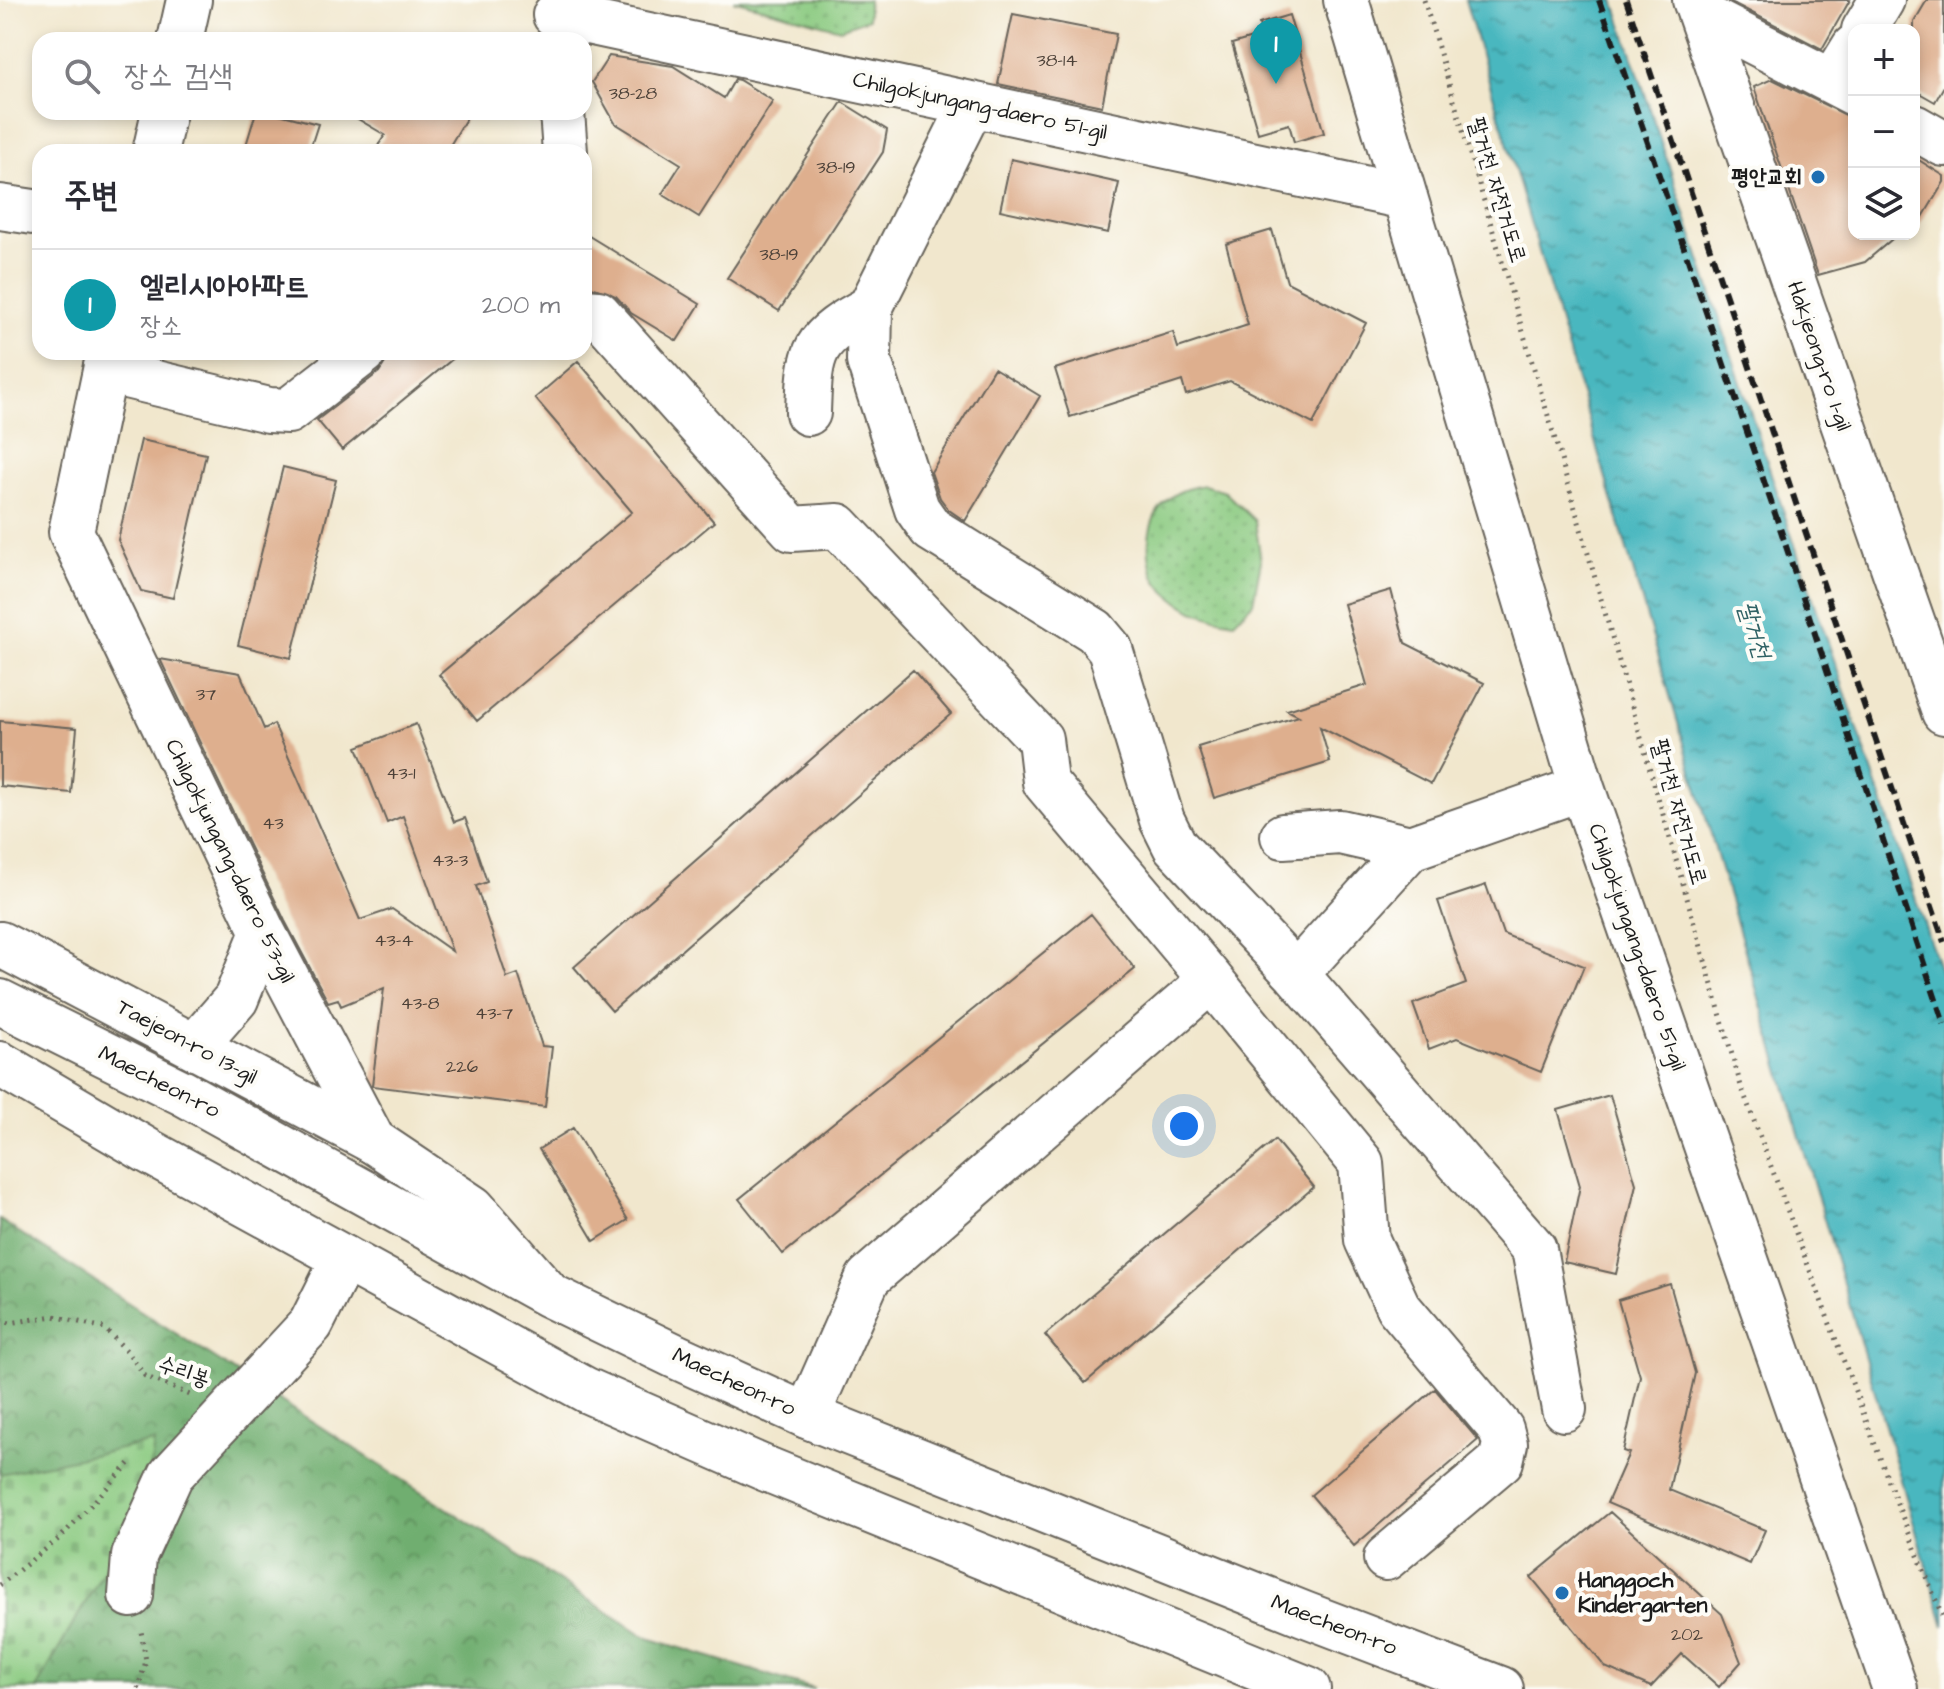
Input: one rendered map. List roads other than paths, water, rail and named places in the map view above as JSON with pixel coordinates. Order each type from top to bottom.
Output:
[{"type":"street","points":[[182,32],[189,0]]},
{"type":"street","name":"Chilgokjungang-daero 51-gil","points":[[1346,0],[1582,788],[1895,1689]]},
{"type":"street","points":[[1868,24],[1882,0]]},
{"type":"street","points":[[1697,7],[1847,74]]},
{"type":"street","name":"Hakjeong-ro 1-gil","points":[[1697,7],[1944,712]]},
{"type":"street","name":"Chilgokjungang-daero 51-gil","points":[[552,18],[1405,197]]},
{"type":"street","points":[[972,104],[870,308],[869,361],[917,509],[931,529],[1095,631],[1110,649],[1162,820],[1175,846],[1296,974],[1534,1249],[1564,1409]]},
{"type":"street","points":[[157,144],[162,120]]},
{"type":"street","points":[[563,120],[564,144]]},
{"type":"street","points":[[1920,130],[1944,144]]},
{"type":"street","points":[[0,207],[32,212]]},
{"type":"street","points":[[808,413],[809,372],[816,348],[834,327],[870,308]]},
{"type":"street","points":[[592,313],[598,313],[792,529],[838,526],[1040,739],[1045,782],[1361,1163],[1367,1240],[1398,1307],[1501,1429],[1505,1444],[1501,1461],[1386,1558]]},
{"type":"street","points":[[107,361],[269,410],[288,411],[354,360]]},
{"type":"street","name":"Chilgokjungang-daero 53-gil","points":[[107,361],[71,532],[263,932],[373,1141],[473,1208],[549,1295]]},
{"type":"street","points":[[1296,974],[1410,848],[1582,788]]},
{"type":"street","points":[[1283,836],[1340,832],[1410,848]]},
{"type":"street","points":[[195,1046],[236,999],[263,932]]},
{"type":"street","name":"Taejeon-ro 13-gil","points":[[0,944],[373,1141]]},
{"type":"street","points":[[807,1416],[868,1278],[1211,980]]},
{"type":"street","name":"Maecheon-ro","points":[[0,1002],[183,1093],[549,1295],[807,1416],[1501,1689]]},
{"type":"street","points":[[0,1064],[148,1151],[586,1390],[764,1468],[1308,1689]]},
{"type":"street","points":[[0,1087],[148,1151]]},
{"type":"street","points":[[131,1595],[134,1556],[171,1475],[311,1324],[344,1258]]},
{"type":"water","name":"팔거천","points":[[1465,0],[1614,0],[1944,982],[1944,1626]]},
{"type":"railway","points":[[1599,0],[1781,531],[1944,1024]]},
{"type":"railway","points":[[1626,0],[1944,942]]},
{"type":"place","name":"엘리시아아파트","points":[[1276,84]]},
{"type":"place","name":"평안교회","points":[[1818,177]]},
{"type":"place","name":"Hanggoch Kindergarten","points":[[1562,1593]]}]
